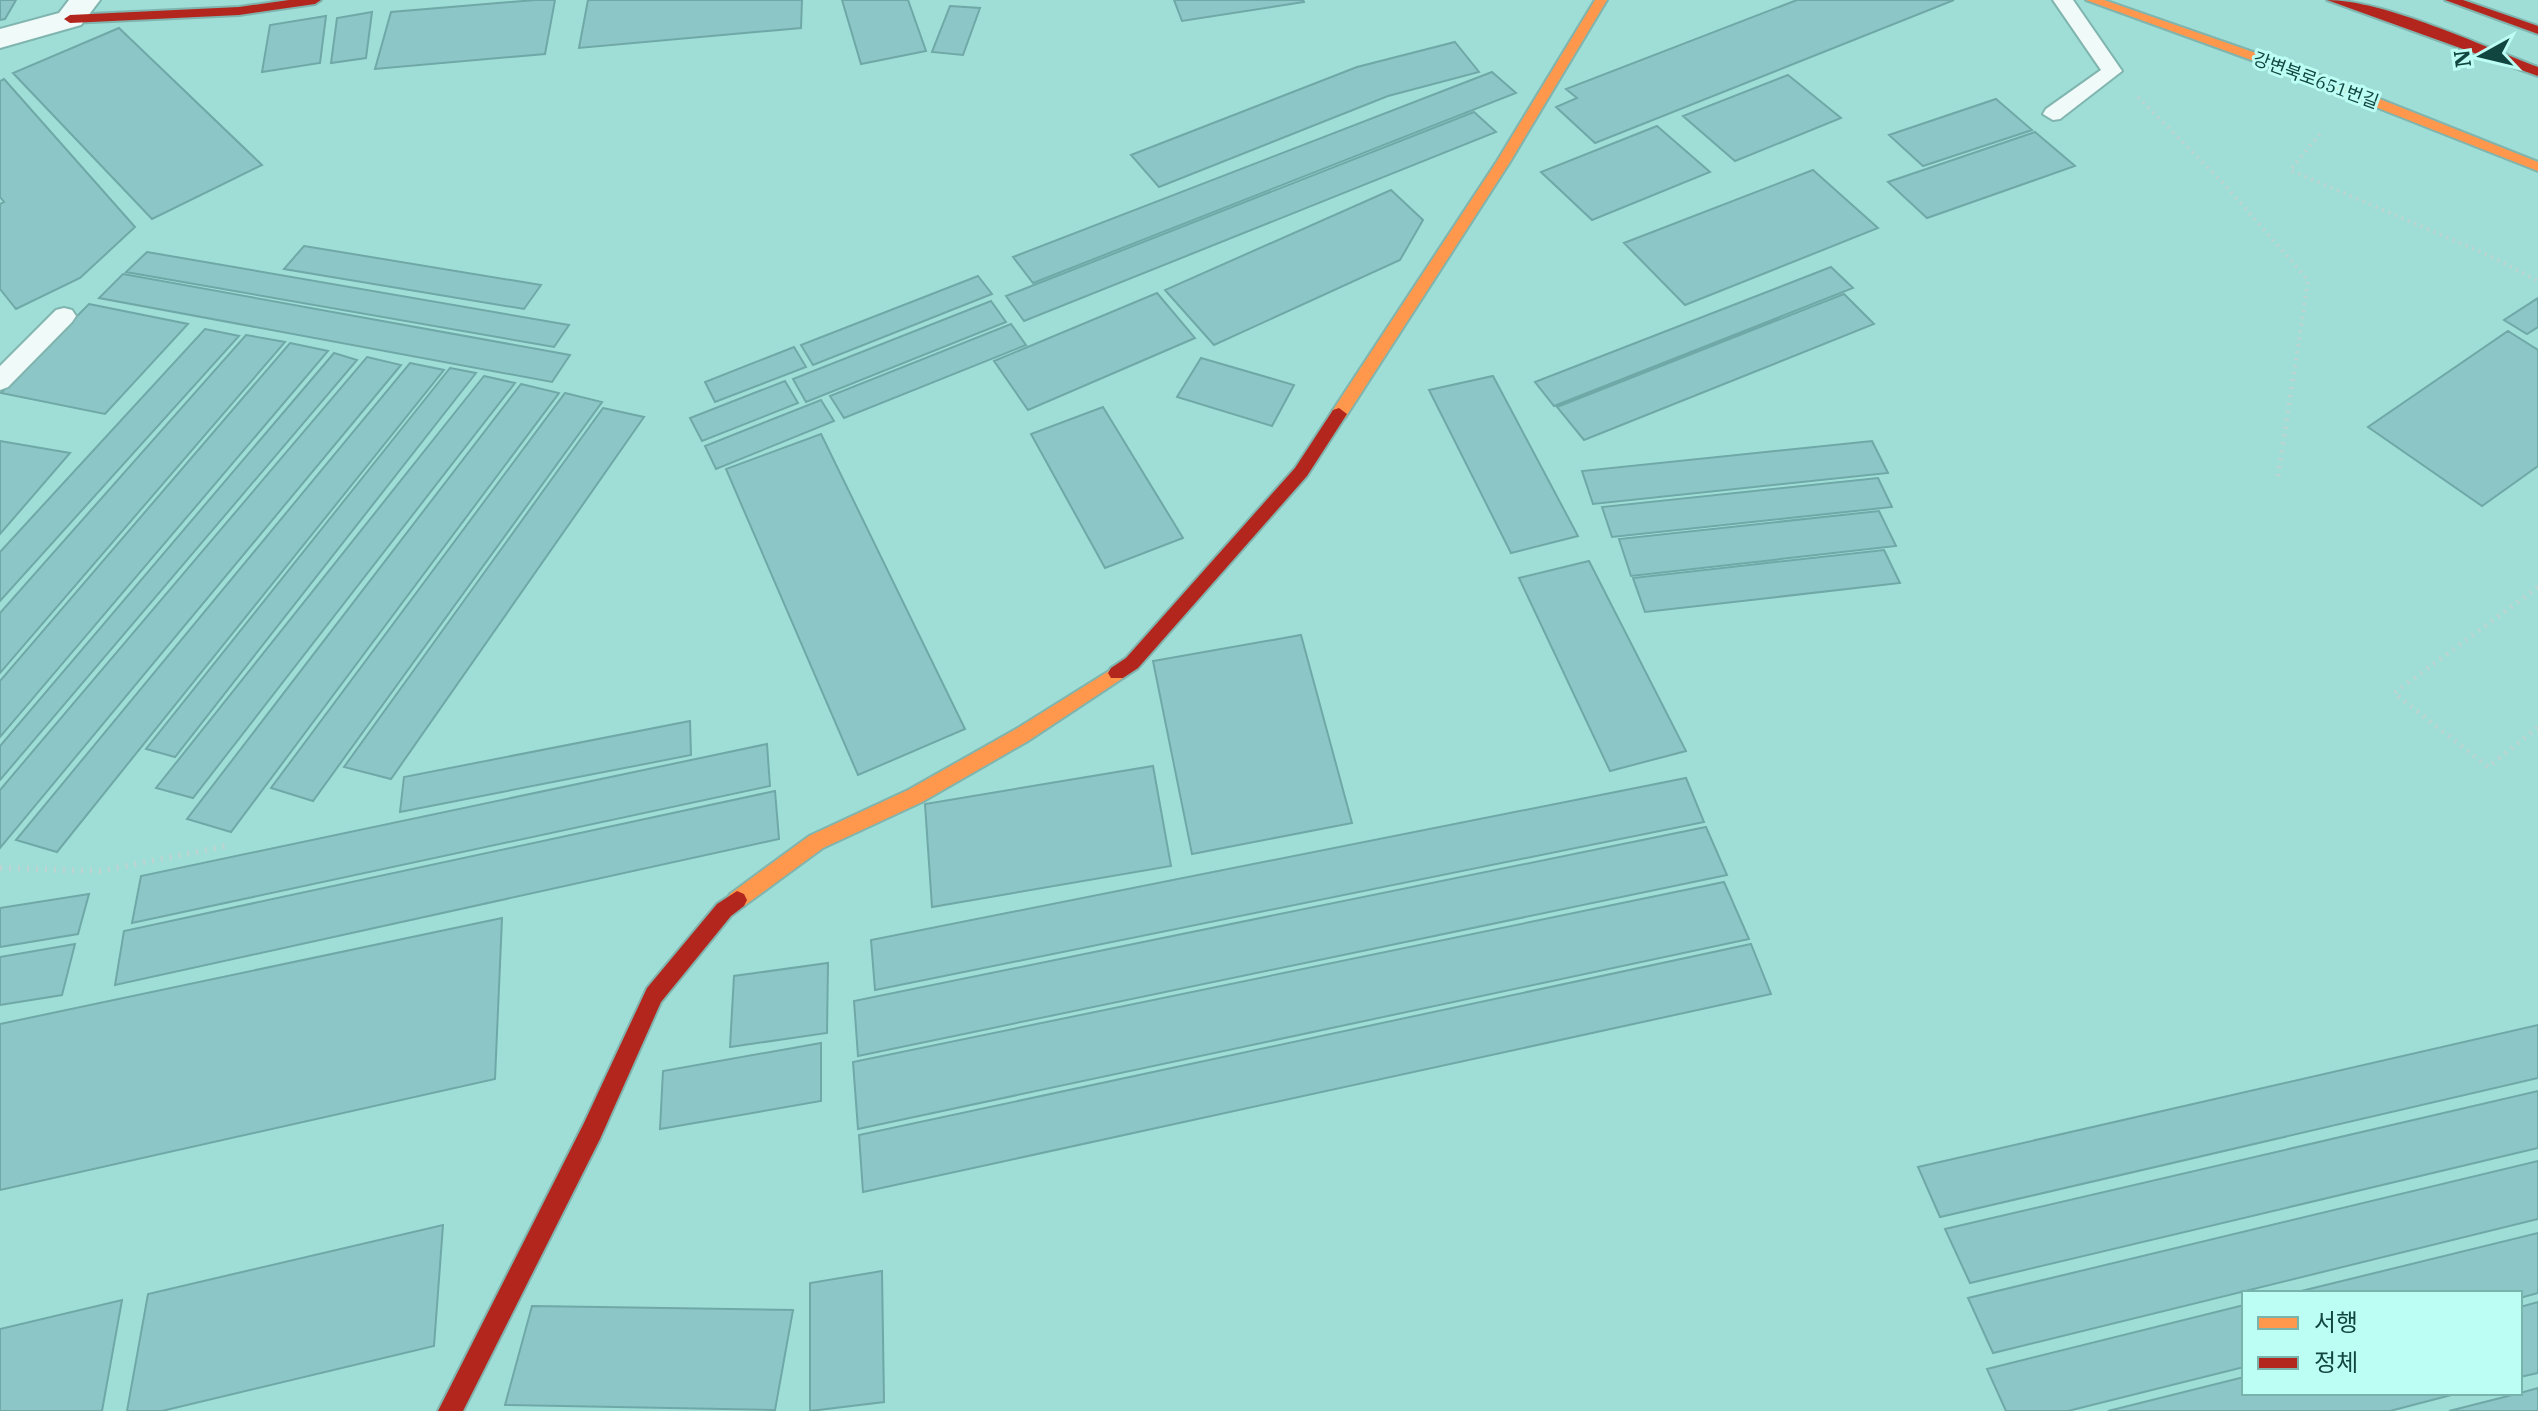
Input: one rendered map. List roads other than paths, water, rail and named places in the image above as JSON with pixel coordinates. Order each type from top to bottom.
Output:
[{"type":"main road","points":[[77,10],[239,11],[315,0]]},
{"type":"main road","points":[[450,1411],[592,1131],[654,995],[724,910],[816,842],[915,796],[1009,743],[1132,663],[1301,472],[1503,162],[1601,0]]},
{"type":"main road","name":"강변북로651번길","points":[[2092,0],[2317,79],[2538,167]]},
{"type":"main road","points":[[2333,0],[2405,22],[2538,72]]},
{"type":"main road","points":[[2451,0],[2538,30]]},
{"type":"street","points":[[0,39],[77,10]]},
{"type":"lane","points":[[2053,114],[2112,71],[2063,0]]},
{"type":"lane","points":[[0,381],[64,316]]}]
